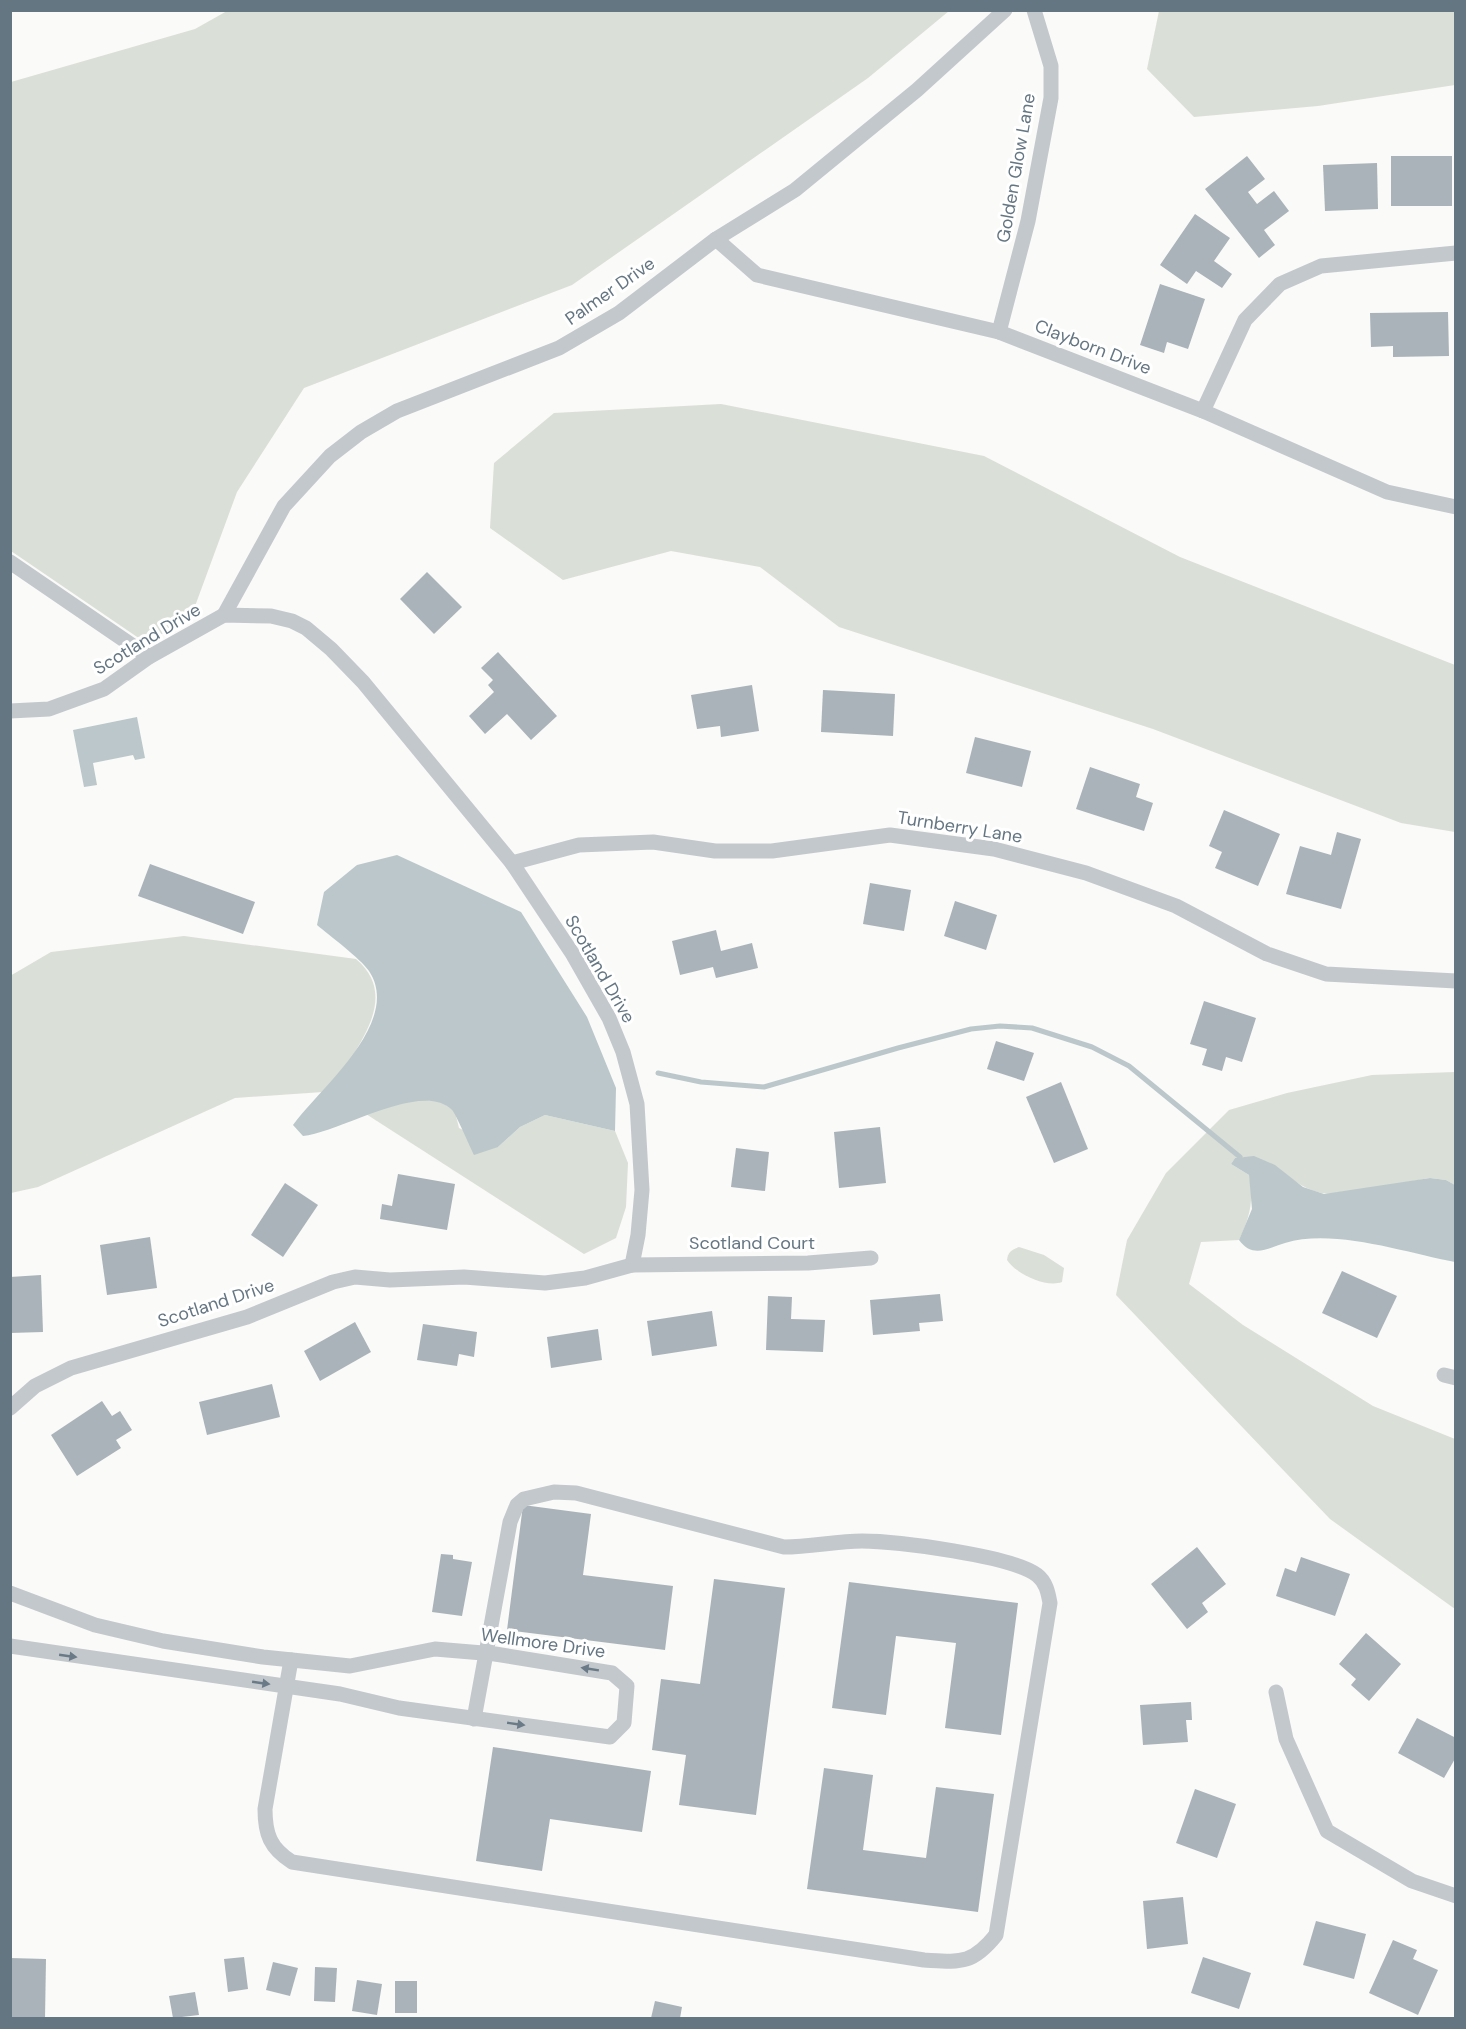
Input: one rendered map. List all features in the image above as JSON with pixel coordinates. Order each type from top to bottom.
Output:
[{"type":"street","name":"Palmer Drive","points":[[224,615],[284,506],[303,483],[346,443],[397,411],[580,337],[619,313],[716,239],[795,190],[860,139],[1005,10]]},
{"type":"street","name":"Golden Glow Lane","points":[[999,332],[1028,221],[1051,98],[1051,66],[1034,10]]},
{"type":"street","name":"Clayborn Drive","points":[[716,239],[757,275],[999,332],[1203,411],[1387,492],[1455,507]]},
{"type":"street","points":[[1203,411],[1245,320],[1280,284],[1321,266],[1455,253]]},
{"type":"street","points":[[10,562],[149,657]]},
{"type":"street","name":"Scotland Drive","points":[[10,711],[49,709],[104,689],[149,657],[224,615],[271,616],[292,621],[306,628],[331,649],[363,682],[512,863],[572,953],[609,1018],[633,1082],[637,1104],[642,1190],[638,1235],[632,1265],[585,1278],[544,1282],[430,1277],[390,1280],[355,1277],[333,1282],[247,1317],[71,1368],[35,1386],[10,1408]]},
{"type":"street","name":"Turnberry Lane","points":[[512,863],[579,845],[653,842],[715,850],[772,851],[890,835],[994,849],[1086,873],[1176,906],[1267,954],[1326,974],[1455,981]]},
{"type":"street","name":"Scotland Court","points":[[632,1265],[808,1263],[872,1257]]},
{"type":"street","points":[[291,1660],[265,1809],[265,1829],[269,1842],[278,1853],[292,1862],[924,1960],[969,1960],[982,1953],[996,1935],[1050,1603],[1046,1587],[1039,1577],[1028,1569],[895,1542],[859,1541],[810,1547],[784,1547],[757,1542],[576,1492],[537,1494],[517,1504],[510,1522],[474,1719]]},
{"type":"street","name":"Wellmore Drive","points":[[10,1593],[49,1610],[95,1625],[163,1641],[291,1660],[350,1665],[435,1649],[487,1653],[612,1672],[627,1686],[624,1723],[610,1737],[474,1719],[286,1686],[10,1646]]},
{"type":"street","points":[[1276,1692],[1286,1739],[1327,1831],[1412,1881],[1455,1896]]},
{"type":"shaded area","points":[[227,11],[949,11],[868,78],[572,285],[304,388],[237,492],[191,617],[146,643],[11,551],[11,82],[195,29]]},
{"type":"shaded area","points":[[1159,11],[1455,11],[1455,85],[1318,106],[1194,117],[1147,69]]},
{"type":"shaded area","points":[[721,404],[984,456],[1180,557],[1455,665],[1455,832],[1401,823],[1153,729],[839,627],[760,567],[671,551],[563,580],[490,528],[494,463],[554,413]]},
{"type":"shaded area","points":[[137,717],[145,758],[135,760],[133,755],[93,763],[97,785],[84,787],[73,730]]},
{"type":"shaded area","points":[[397,855],[521,912],[587,1017],[616,1088],[615,1131],[545,1115],[520,1127],[498,1147],[474,1155],[454,1112],[438,1102],[421,1101],[401,1104],[319,1133],[303,1136],[293,1125],[354,1054],[367,1033],[375,1012],[377,991],[369,971],[317,925],[324,892],[357,865]]},
{"type":"shaded area","points":[[184,936],[356,959],[367,970],[373,982],[375,1007],[366,1032],[352,1057],[426,1100],[442,1102],[455,1112],[459,1128],[498,1147],[520,1127],[545,1115],[615,1131],[628,1163],[626,1207],[616,1238],[584,1254],[366,1114],[323,1092],[235,1098],[38,1187],[11,1193],[10,976],[51,952]]},
{"type":"shaded area","points":[[1455,1072],[1455,1185],[1446,1180],[1430,1178],[1329,1194],[1299,1184],[1270,1164],[1248,1157],[1235,1158],[1231,1164],[1249,1175],[1251,1201],[1246,1224],[1239,1240],[1201,1242],[1189,1284],[1243,1325],[1373,1406],[1455,1439],[1455,1609],[1330,1519],[1116,1295],[1127,1240],[1166,1173],[1229,1110],[1287,1093],[1372,1075]]},
{"type":"shaded area","points":[[1254,1156],[1275,1165],[1303,1187],[1324,1194],[1430,1178],[1446,1180],[1455,1185],[1455,1262],[1370,1244],[1325,1238],[1304,1239],[1255,1251],[1244,1246],[1239,1240],[1252,1209],[1249,1175],[1231,1164],[1235,1158]]},
{"type":"shaded area","points":[[1019,1247],[1044,1255],[1064,1268],[1062,1282],[1040,1281],[1017,1270],[1007,1260],[1010,1252]]},
{"type":"building","points":[[1247,156],[1265,179],[1248,192],[1257,204],[1274,191],[1289,211],[1264,230],[1275,245],[1259,258],[1205,189]]},
{"type":"building","points":[[1391,156],[1452,156],[1452,206],[1391,206]]},
{"type":"building","points":[[1377,163],[1378,209],[1325,211],[1323,165]]},
{"type":"building","points":[[1195,214],[1230,238],[1214,261],[1232,274],[1222,288],[1196,271],[1187,284],[1160,265]]},
{"type":"building","points":[[1160,284],[1205,299],[1188,349],[1167,342],[1164,353],[1140,345]]},
{"type":"building","points":[[1448,312],[1449,356],[1393,357],[1393,346],[1371,347],[1370,313]]},
{"type":"building","points":[[427,572],[462,607],[434,634],[400,599]]},
{"type":"building","points":[[498,652],[557,716],[531,740],[507,714],[485,734],[469,716],[494,692],[488,685],[493,680],[481,668]]},
{"type":"building","points":[[752,685],[759,731],[721,737],[720,726],[697,729],[691,695]]},
{"type":"building","points":[[823,690],[895,694],[893,736],[821,732]]},
{"type":"building","points":[[975,737],[1031,751],[1022,787],[966,773]]},
{"type":"building","points":[[1090,767],[1140,784],[1136,797],[1153,803],[1144,831],[1076,809]]},
{"type":"building","points":[[1224,810],[1280,834],[1258,886],[1215,868],[1222,852],[1209,846]]},
{"type":"building","points":[[1337,832],[1361,839],[1341,909],[1286,894],[1300,846],[1331,855]]},
{"type":"building","points":[[150,864],[255,902],[243,934],[138,896]]},
{"type":"building","points":[[870,883],[911,890],[904,931],[863,924]]},
{"type":"building","points":[[955,901],[997,915],[986,950],[944,936]]},
{"type":"building","points":[[716,930],[721,951],[752,943],[758,968],[716,978],[713,967],[680,975],[672,941]]},
{"type":"building","points":[[1204,1001],[1256,1018],[1242,1062],[1226,1057],[1222,1071],[1202,1065],[1207,1049],[1190,1044]]},
{"type":"building","points":[[996,1041],[1034,1053],[1024,1081],[987,1069]]},
{"type":"building","points":[[1061,1082],[1088,1149],[1054,1163],[1026,1097]]},
{"type":"building","points":[[880,1127],[886,1183],[839,1188],[834,1132]]},
{"type":"building","points":[[736,1148],[769,1152],[765,1191],[731,1187]]},
{"type":"building","points":[[398,1174],[455,1184],[447,1230],[380,1219],[382,1204],[392,1206]]},
{"type":"building","points":[[285,1183],[318,1205],[283,1257],[251,1235]]},
{"type":"building","points":[[150,1237],[157,1288],[107,1295],[100,1245]]},
{"type":"building","points":[[1342,1271],[1397,1296],[1377,1338],[1322,1313]]},
{"type":"building","points":[[41,1275],[43,1332],[10,1333],[10,1277]]},
{"type":"building","points":[[940,1294],[943,1321],[919,1323],[920,1331],[873,1335],[870,1300]]},
{"type":"building","points":[[768,1296],[792,1297],[791,1319],[825,1320],[823,1352],[766,1350]]},
{"type":"building","points":[[712,1311],[717,1346],[652,1356],[647,1321]]},
{"type":"building","points":[[355,1322],[371,1352],[320,1381],[304,1351]]},
{"type":"building","points":[[423,1324],[477,1332],[474,1357],[459,1354],[457,1366],[417,1360]]},
{"type":"building","points":[[598,1329],[602,1360],[551,1368],[547,1337]]},
{"type":"building","points":[[272,1384],[280,1417],[207,1435],[199,1402]]},
{"type":"building","points":[[102,1401],[112,1416],[120,1411],[132,1430],[116,1440],[121,1448],[77,1476],[51,1435]]},
{"type":"building","points":[[523,1505],[591,1514],[583,1575],[673,1586],[665,1650],[507,1630]]},
{"type":"building","points":[[1197,1547],[1226,1584],[1202,1603],[1208,1612],[1187,1629],[1151,1584]]},
{"type":"building","points":[[441,1554],[453,1555],[453,1559],[472,1562],[462,1616],[432,1612]]},
{"type":"building","points":[[1301,1557],[1350,1574],[1335,1616],[1276,1596],[1285,1568],[1296,1572]]},
{"type":"building","points":[[714,1579],[785,1588],[756,1815],[679,1805],[686,1755],[652,1750],[661,1679],[700,1684]]},
{"type":"building","points":[[849,1582],[1018,1603],[1001,1735],[945,1728],[956,1643],[896,1636],[886,1715],[832,1708]]},
{"type":"building","points":[[1366,1633],[1401,1664],[1369,1701],[1351,1685],[1356,1679],[1339,1664]]},
{"type":"building","points":[[1191,1702],[1192,1720],[1186,1720],[1188,1742],[1143,1745],[1140,1705]]},
{"type":"building","points":[[1417,1718],[1456,1738],[1456,1757],[1444,1778],[1398,1753]]},
{"type":"building","points":[[493,1747],[651,1771],[642,1832],[550,1819],[542,1871],[476,1861]]},
{"type":"building","points":[[824,1768],[873,1775],[863,1850],[926,1858],[936,1787],[994,1794],[978,1912],[807,1889]]},
{"type":"building","points":[[1195,1789],[1236,1804],[1217,1858],[1176,1843]]},
{"type":"building","points":[[1183,1897],[1188,1944],[1147,1949],[1143,1901]]},
{"type":"building","points":[[1316,1921],[1366,1934],[1354,1979],[1303,1965]]},
{"type":"building","points":[[1393,1940],[1417,1950],[1413,1959],[1438,1970],[1418,2015],[1369,1993]]},
{"type":"building","points":[[244,1957],[248,1989],[228,1992],[224,1959]]},
{"type":"building","points":[[1203,1957],[1251,1973],[1239,2009],[1191,1993]]},
{"type":"building","points":[[10,1958],[46,1959],[45,2018],[10,2018]]},
{"type":"building","points":[[273,1962],[298,1968],[290,1996],[266,1990]]},
{"type":"building","points":[[315,1967],[337,1968],[335,2002],[314,2001]]},
{"type":"building","points":[[357,1980],[382,1984],[377,2015],[352,2011]]},
{"type":"building","points":[[395,1981],[417,1981],[417,2013],[395,2013]]},
{"type":"building","points":[[195,1992],[199,2015],[173,2018],[169,1996]]},
{"type":"building","points":[[655,2001],[682,2007],[680,2018],[651,2018]]},
{"type":"waterway","points":[[658,1073],[701,1082],[764,1087],[971,1029],[1000,1026],[1032,1028],[1092,1047],[1129,1066],[1240,1157]]}]
